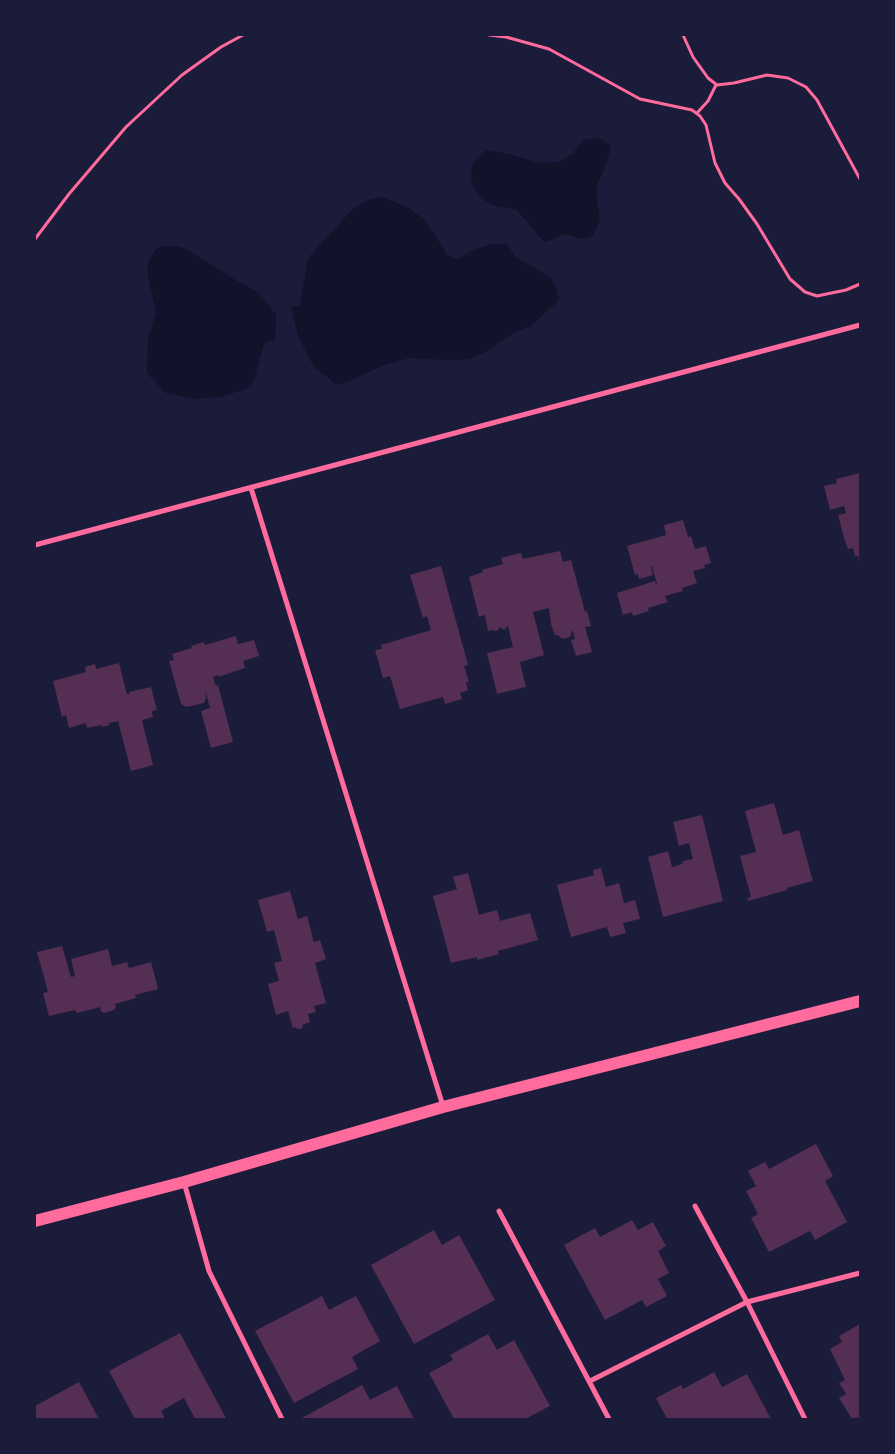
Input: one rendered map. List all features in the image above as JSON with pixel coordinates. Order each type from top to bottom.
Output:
[{"type":"main road","points":[[35,1221],[184,1182],[443,1107],[860,1001]]},
{"type":"street","points":[[35,545],[860,325]]},
{"type":"street","points":[[251,488],[443,1107]]},
{"type":"street","points":[[184,1182],[209,1272],[280,1418]]},
{"type":"street","points":[[695,1206],[747,1302],[805,1419]]},
{"type":"street","points":[[500,1211],[609,1419]]},
{"type":"street","points":[[590,1381],[747,1302],[860,1272]]},
{"type":"path","points":[[35,240],[69,194],[126,127],[182,75],[221,47],[243,35]]},
{"type":"path","points":[[489,35],[506,37],[549,49],[640,99],[692,110],[700,116],[706,125],[715,163],[726,183],[756,224],[790,279],[805,292],[817,296],[846,290],[860,284]]},
{"type":"path","points":[[683,35],[693,57],[708,78],[717,85],[768,75],[788,78],[806,87],[817,100],[860,179]]},
{"type":"path","points":[[697,114],[708,101],[717,85]]},
{"type":"shaded area","points":[[599,138],[611,146],[606,165],[597,185],[600,220],[593,236],[582,239],[563,234],[544,242],[517,210],[492,205],[481,198],[474,188],[471,178],[472,166],[477,158],[487,150],[540,163],[560,162],[573,153],[583,140]]},
{"type":"shaded area","points":[[382,197],[407,207],[425,220],[446,255],[458,259],[473,250],[493,244],[507,244],[516,258],[551,277],[559,300],[531,326],[515,332],[486,352],[470,359],[409,358],[382,366],[337,385],[314,367],[298,336],[291,307],[300,305],[308,258],[353,209],[368,200]]},
{"type":"shaded area","points":[[164,246],[177,246],[187,249],[240,283],[255,290],[276,315],[275,340],[264,343],[254,380],[246,389],[220,397],[193,399],[166,393],[147,373],[148,338],[156,313],[147,271],[149,260],[156,249]]},
{"type":"building","points":[[860,473],[859,562],[853,548],[848,549],[844,538],[838,515],[846,513],[844,506],[830,510],[824,486],[837,483],[836,479]]},
{"type":"building","points":[[683,520],[688,537],[691,536],[695,549],[706,546],[711,563],[704,565],[705,568],[693,571],[697,583],[682,588],[683,591],[665,596],[668,602],[648,608],[649,611],[633,616],[632,612],[623,615],[617,593],[655,581],[657,584],[652,566],[653,575],[639,579],[638,574],[635,575],[627,546],[666,535],[664,525]]},
{"type":"building","points":[[560,551],[563,562],[571,560],[585,612],[587,611],[591,626],[585,627],[592,652],[576,656],[571,640],[575,639],[573,631],[570,637],[562,639],[555,635],[551,624],[549,608],[533,612],[544,655],[520,662],[526,687],[497,694],[487,653],[513,647],[508,626],[504,630],[500,627],[497,631],[488,631],[485,615],[479,617],[469,577],[483,572],[482,570],[503,564],[501,558],[521,553],[523,559]]},
{"type":"building","points":[[441,566],[468,665],[464,666],[469,682],[466,682],[468,690],[460,693],[462,699],[445,704],[443,697],[400,709],[390,676],[383,678],[375,650],[382,649],[381,645],[431,630],[427,616],[423,618],[410,575]]},
{"type":"building","points":[[236,636],[238,644],[254,640],[259,656],[243,661],[245,668],[213,677],[216,686],[218,685],[233,742],[211,748],[201,711],[210,708],[205,690],[206,698],[204,703],[186,707],[181,704],[169,661],[174,660],[172,654],[192,648],[191,646],[204,642],[205,645]]},
{"type":"building","points":[[119,663],[127,694],[151,687],[157,710],[152,711],[153,717],[142,720],[153,765],[131,771],[118,721],[102,727],[102,725],[87,728],[86,723],[69,728],[66,715],[62,717],[53,681],[86,672],[85,667],[95,664],[96,669]]},
{"type":"building","points":[[774,803],[783,835],[799,830],[813,881],[748,901],[747,898],[751,897],[740,856],[756,852],[745,811]]},
{"type":"building","points":[[702,815],[723,901],[663,917],[648,857],[668,851],[672,867],[682,864],[683,861],[693,859],[689,843],[679,846],[673,822]]},
{"type":"building","points":[[601,868],[606,887],[619,883],[624,903],[635,900],[640,919],[623,923],[626,933],[610,937],[607,927],[571,937],[557,885],[594,875],[593,870]]},
{"type":"building","points":[[468,873],[479,915],[497,910],[500,921],[530,913],[538,940],[498,951],[499,954],[477,960],[477,957],[451,963],[433,896],[457,889],[453,877]]},
{"type":"building","points":[[290,891],[298,919],[307,916],[314,942],[320,940],[326,959],[315,963],[326,1003],[314,1006],[316,1012],[308,1014],[310,1022],[302,1025],[303,1028],[297,1029],[296,1027],[293,1028],[288,1011],[276,1015],[268,984],[279,981],[274,963],[282,961],[274,930],[267,932],[258,900]]},
{"type":"building","points":[[62,946],[71,977],[75,976],[71,959],[108,949],[112,966],[127,962],[129,968],[151,962],[158,989],[135,995],[136,998],[115,1004],[114,1010],[104,1013],[100,1007],[77,1013],[75,1010],[49,1016],[43,993],[48,992],[37,952]]},
{"type":"building","points":[[816,1144],[833,1176],[825,1181],[847,1222],[815,1240],[810,1231],[769,1252],[751,1218],[758,1214],[746,1191],[756,1186],[748,1171],[765,1162],[769,1169]]},
{"type":"building","points":[[632,1220],[638,1230],[653,1222],[666,1246],[658,1251],[669,1273],[658,1279],[667,1296],[646,1307],[642,1300],[605,1320],[564,1245],[595,1228],[600,1237]]},
{"type":"building","points":[[434,1230],[442,1245],[459,1235],[495,1300],[414,1344],[371,1265]]},
{"type":"building","points":[[322,1296],[329,1310],[356,1296],[380,1341],[352,1357],[358,1369],[294,1403],[255,1331]]},
{"type":"building","points":[[860,1324],[860,1419],[857,1417],[852,1419],[839,1398],[846,1394],[839,1383],[845,1380],[830,1349],[842,1342],[839,1336]]},
{"type":"building","points":[[180,1333],[226,1418],[195,1419],[184,1398],[161,1411],[165,1419],[135,1419],[109,1371]]},
{"type":"building","points":[[488,1334],[497,1350],[514,1340],[550,1406],[525,1419],[454,1419],[429,1373],[453,1360],[450,1355]]},
{"type":"building","points":[[714,1372],[722,1387],[747,1374],[771,1419],[667,1419],[656,1398],[681,1385],[683,1389]]},
{"type":"building","points":[[79,1382],[99,1419],[35,1419],[35,1406]]},
{"type":"building","points":[[362,1385],[370,1400],[397,1386],[414,1419],[300,1419]]}]
